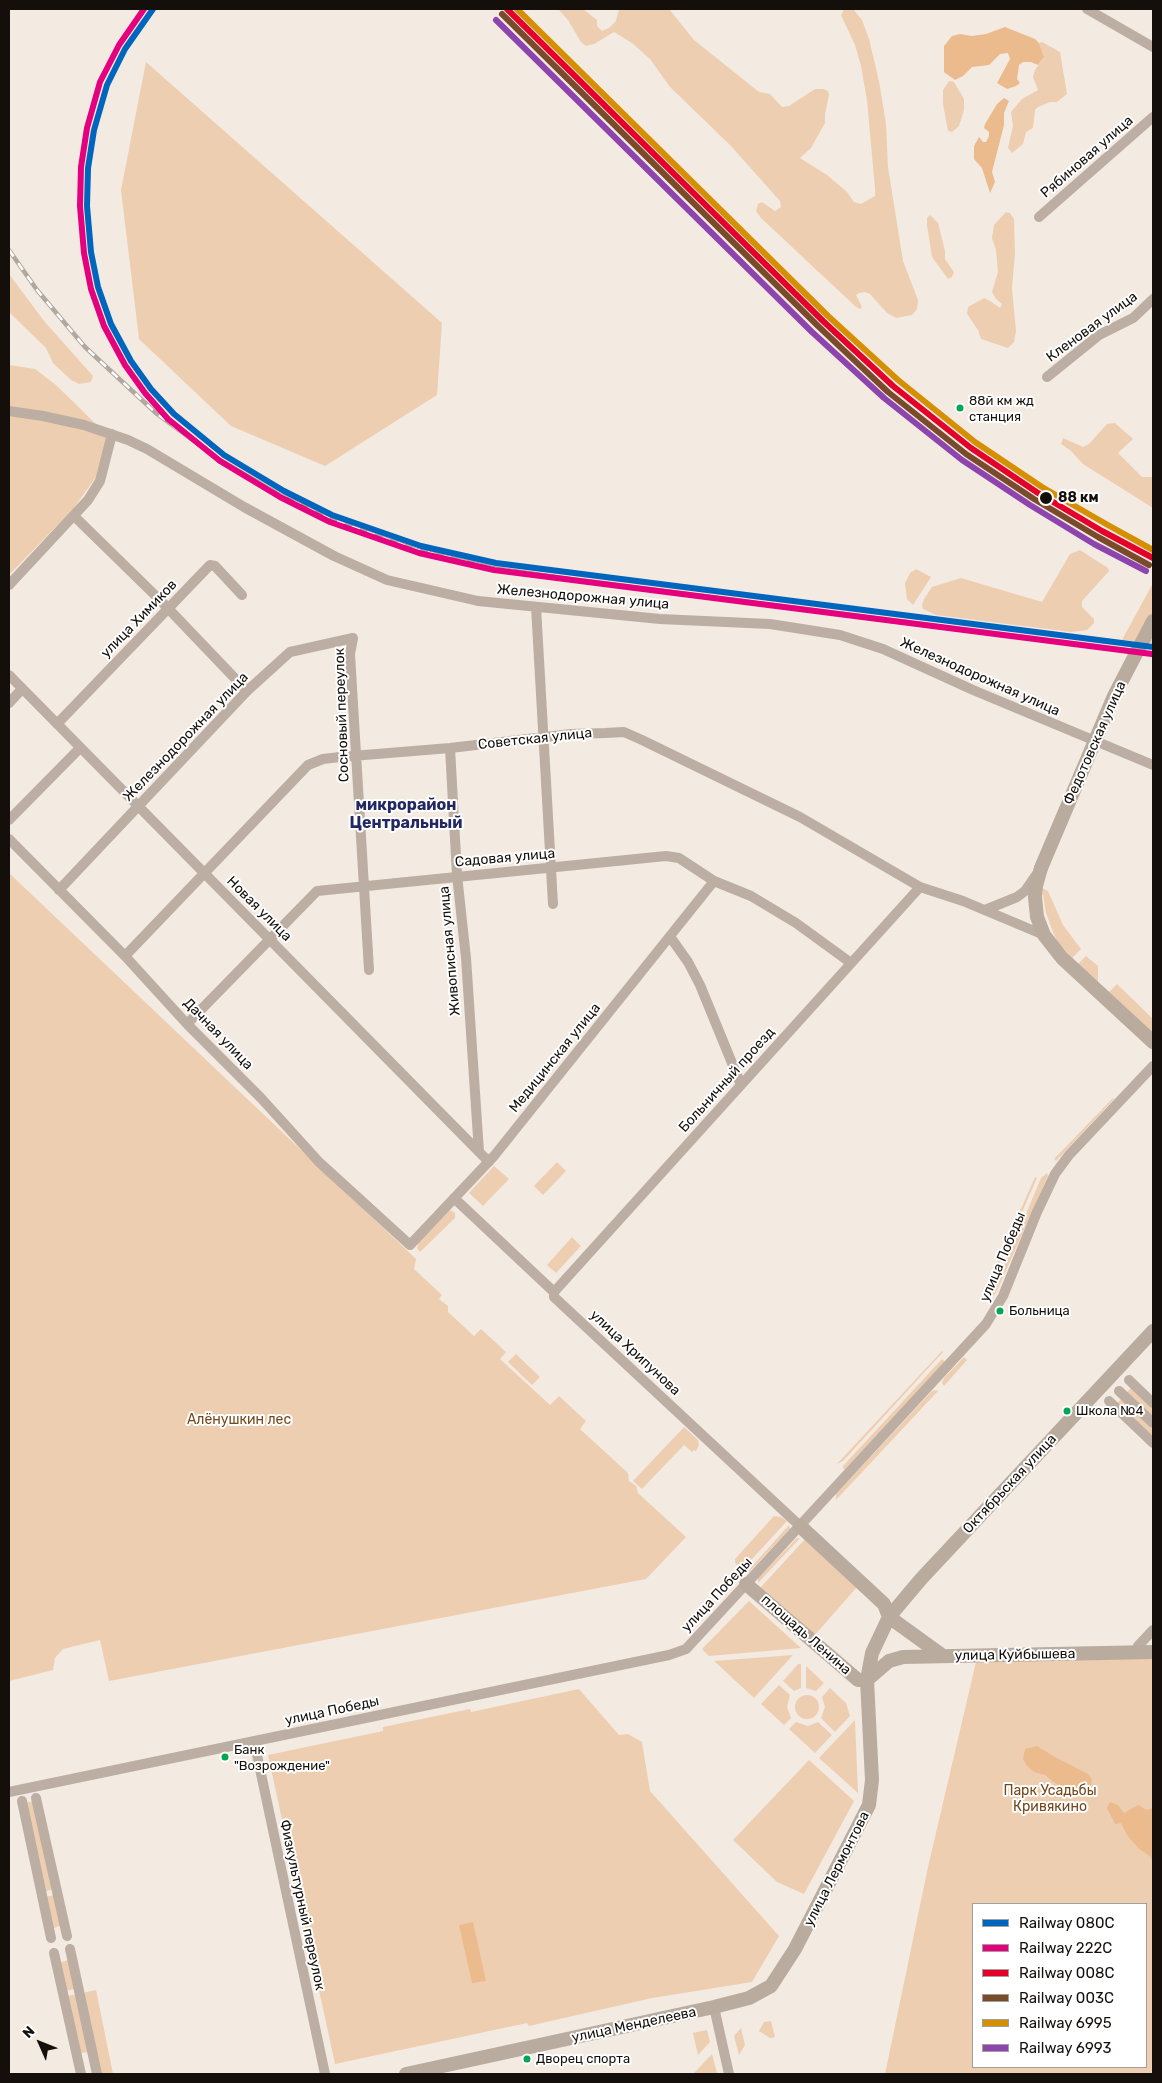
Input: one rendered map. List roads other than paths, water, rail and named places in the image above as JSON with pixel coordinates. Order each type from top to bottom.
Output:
[{"type":"main road","name":"Федотовская улица","points":[[1041,868],[1114,696],[1153,621]]},
{"type":"main road","points":[[1041,868],[1035,897],[1037,916],[1044,934],[1062,958],[1153,1042]]},
{"type":"main road","name":"Октябрьская улица","points":[[889,1617],[915,1584],[1153,1331]]},
{"type":"main road","points":[[800,1526],[884,1604],[889,1617]]},
{"type":"main road","name":"площадь Ленина","points":[[746,1584],[858,1680],[867,1680]]},
{"type":"main road","name":"улица Куйбышева","points":[[889,1617],[943,1656],[1153,1652]]},
{"type":"main road","name":"улица Лермонтова","points":[[714,2007],[760,1994],[776,1980],[795,1949],[869,1806],[872,1780],[867,1680],[872,1653],[889,1617]]},
{"type":"main road","points":[[867,1680],[894,1659],[943,1656]]},
{"type":"main road","name":"улица Менделеева","points":[[406,2074],[714,2007]]},
{"type":"street","points":[[1087,9],[1153,48]]},
{"type":"street","name":"Рябиновая улица","points":[[1039,216],[1153,117]]},
{"type":"street","name":"Кленовая улица","points":[[1046,377],[1099,336],[1133,318],[1153,298]]},
{"type":"street","name":"Железнодорожная улица","points":[[9,411],[43,416],[112,434],[148,449],[268,520],[361,569],[410,586],[456,597],[536,607],[660,619],[770,624],[840,635],[884,649],[973,690],[1153,765]]},
{"type":"street","points":[[9,585],[88,500],[100,481],[112,434]]},
{"type":"street","points":[[74,516],[247,691]]},
{"type":"street","name":"улица Химиков","points":[[57,724],[210,565],[215,566],[242,595]]},
{"type":"street","points":[[536,607],[553,904]]},
{"type":"street","name":"Железнодорожная улица","points":[[59,890],[247,691],[290,652],[353,638]]},
{"type":"street","name":"Сосновый переулок","points":[[353,638],[350,654],[369,970]]},
{"type":"street","name":"Новая улица","points":[[9,675],[489,1162]]},
{"type":"street","points":[[9,703],[22,689]]},
{"type":"street","name":"Советская улица","points":[[125,956],[308,765],[324,759],[450,748],[572,734],[624,732],[800,817],[920,887],[985,910],[1044,934]]},
{"type":"street","points":[[9,820],[80,748]]},
{"type":"street","name":"Живописная улица","points":[[450,748],[457,875],[466,958],[479,1152]]},
{"type":"street","name":"Дачная улица","points":[[9,839],[125,956],[187,1024],[261,1098],[318,1162],[410,1246]]},
{"type":"street","name":"Садовая улица","points":[[187,1024],[317,891],[457,875],[551,868],[666,856],[679,858],[691,864],[714,881],[751,896],[796,923],[851,963]]},
{"type":"street","points":[[985,910],[1017,897],[1025,891],[1041,868]]},
{"type":"street","name":"Медицинская улица","points":[[410,1246],[489,1162],[671,938],[714,881]]},
{"type":"street","name":"Больничный проезд","points":[[554,1292],[920,887]]},
{"type":"street","points":[[671,938],[688,962],[700,985],[741,1085]]},
{"type":"street","name":"улица Победы","points":[[9,1792],[680,1652],[692,1644],[986,1324],[1003,1296],[1037,1212],[1055,1174],[1069,1155],[1153,1066]]},
{"type":"street","name":"улица Хрипунова","points":[[454,1198],[554,1292],[554,1297],[800,1526]]},
{"type":"street","points":[[1129,1380],[1153,1403]]},
{"type":"street","points":[[1119,1391],[1153,1423]]},
{"type":"street","points":[[1109,1401],[1153,1443]]},
{"type":"street","points":[[1136,1653],[1138,1646],[1153,1630]]},
{"type":"street","name":"Физкультурный переулок","points":[[254,1741],[325,2074]]},
{"type":"street","points":[[36,1798],[67,1936],[71,1942],[70,1949],[97,2074]]},
{"type":"street","points":[[22,1801],[51,1938],[50,1948],[61,1955],[70,1949]]},
{"type":"street","points":[[51,1938],[58,1933],[67,1936]]},
{"type":"street","points":[[54,1952],[80,2069],[88,2070],[92,2068],[94,2061]]},
{"type":"street","points":[[714,2007],[729,2074]]},
{"type":"railway","points":[[9,250],[37,290],[85,347],[157,414],[220,460],[280,495],[330,519],[417,550],[493,568],[577,580],[1153,654]]},
{"type":"rail line","name":"222С","points":[[144,9],[119,45],[100,82],[87,128],[81,167],[80,206],[84,253],[91,289],[104,326],[125,365],[145,393],[168,419],[220,461],[280,497],[330,522],[419,553],[494,570],[1152,654]]},
{"type":"rail line","name":"080С","points":[[153,9],[125,49],[107,85],[94,130],[88,168],[87,206],[91,252],[98,287],[111,324],[131,361],[151,389],[174,414],[224,455],[284,491],[332,515],[421,546],[496,563],[1153,647]]},
{"type":"rail line","name":"008С","points":[[507,9],[823,321],[893,386],[971,448],[1038,493],[1102,531],[1153,558]]},
{"type":"rail line","name":"6995","points":[[517,9],[828,316],[898,380],[975,442],[1042,487],[1153,550]]},
{"type":"rail line","name":"003С","points":[[502,14],[818,326],[888,392],[966,454],[1034,499],[1149,565]]},
{"type":"rail line","name":"6993","points":[[496,20],[812,332],[884,398],[962,460],[1030,505],[1094,544],[1146,571]]},
{"type":"place","name":"88й км жд станция","points":[[960,408]]},
{"type":"place","name":"88 км","points":[[1046,498]]},
{"type":"place","name":"Больница","points":[[1000,1311]]},
{"type":"place","name":"Школа №4","points":[[1067,1411]]},
{"type":"place","name":"Банк \"Возрождение\"","points":[[225,1757]]},
{"type":"place","name":"Дворец спорта","points":[[527,2059]]},
{"type":"district","name":"микрорайон Центральный","points":[[406,814]]},
{"type":"park label","name":"Алёнушкин лес","points":[[239,1420]]},
{"type":"park label","name":"Парк Усадьбы Кривякино","points":[[1050,1799]]}]
